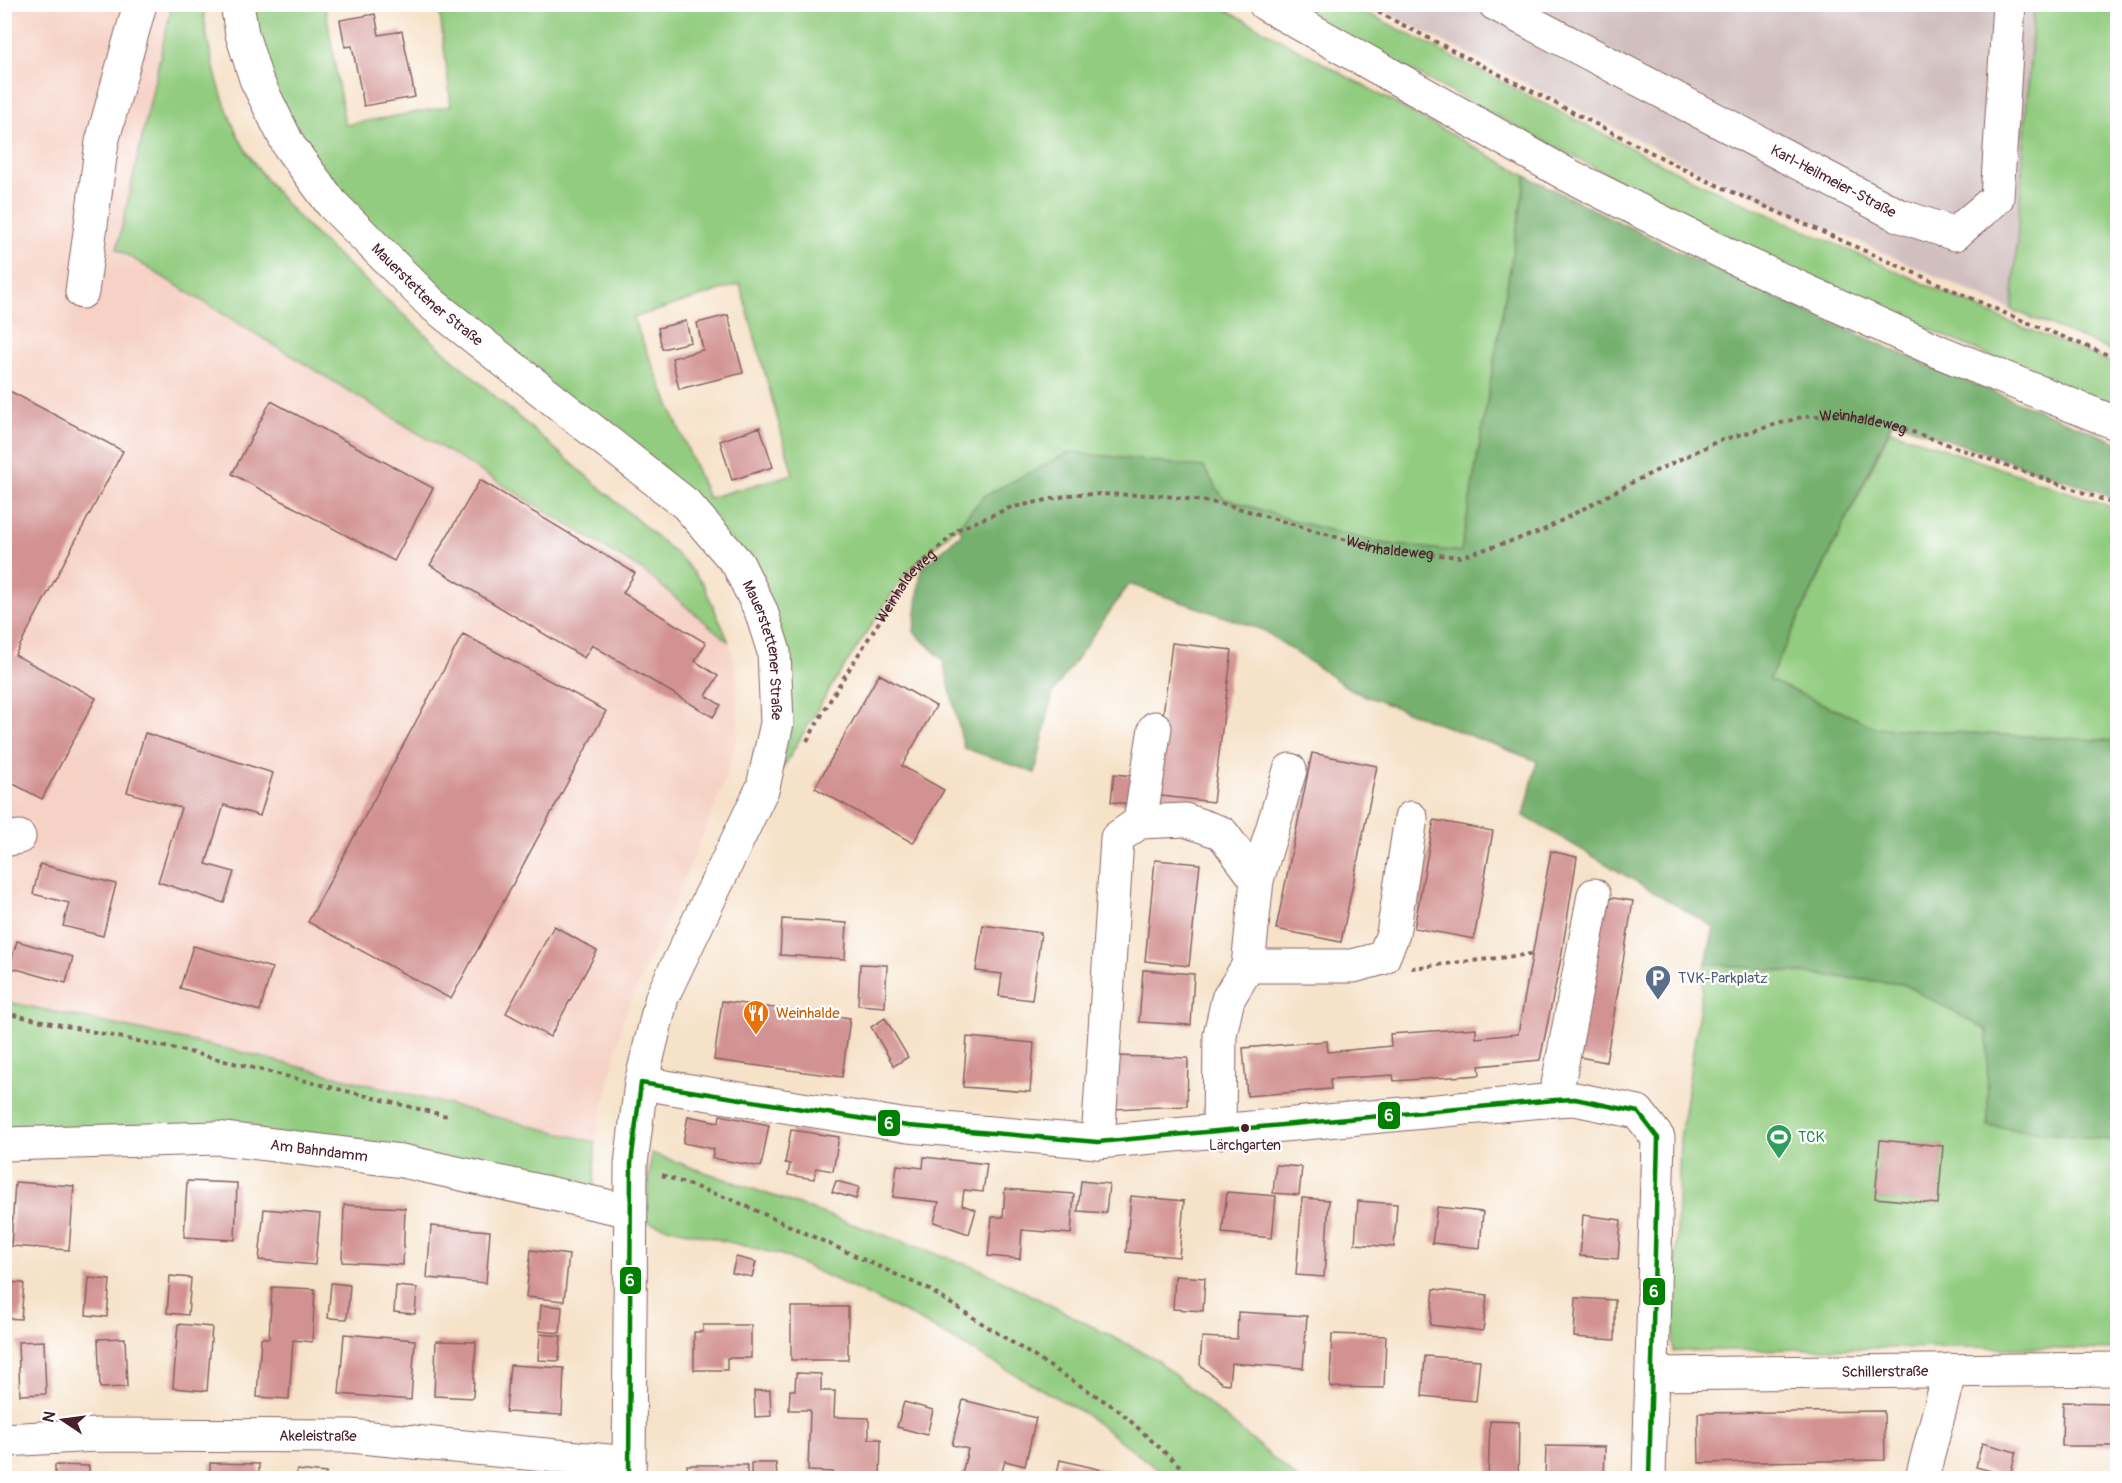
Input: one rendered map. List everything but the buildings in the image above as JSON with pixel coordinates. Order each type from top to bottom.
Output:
[{"type":"street","points":[[82,292],[102,142],[140,4]]},
{"type":"street","name":"Mauerstettener Straße","points":[[237,4],[242,34],[256,79],[289,146],[332,204],[432,304],[686,504],[738,564],[761,611],[774,652],[777,723],[763,788],[662,997],[641,1083],[631,1164],[629,1471]]},
{"type":"street","points":[[1265,4],[1566,174],[1736,259],[1940,352],[2118,424]]},
{"type":"street","name":"Karl-Heilmeier-Straße","points":[[1495,4],[1898,215],[1955,234],[1997,198],[2009,4]]},
{"type":"street","points":[[1140,822],[1155,728]]},
{"type":"street","points":[[1219,1132],[1220,1035],[1228,999],[1248,966],[1257,880],[1290,770]]},
{"type":"street","points":[[1248,966],[1353,966],[1383,958],[1393,934],[1411,818]]},
{"type":"street","points":[[1098,1142],[1117,838],[1140,822],[1185,820],[1222,832],[1257,880]]},
{"type":"street","points":[[1555,1100],[1594,895]]},
{"type":"street","points":[[641,1083],[908,1126],[1098,1142],[1555,1100],[1575,1099],[1638,1112],[1658,1138],[1654,1374],[1649,1479]]},
{"type":"street","name":"Am Bahndamm","points":[[4,1144],[216,1138],[402,1161],[630,1212]]},
{"type":"street","name":"Schillerstraße","points":[[1654,1374],[2118,1369]]},
{"type":"street","points":[[1922,1479],[1950,1370]]},
{"type":"street","name":"Akeleistraße","points":[[4,1440],[97,1435],[351,1437],[629,1471]]},
{"type":"path","points":[[1362,4],[1699,177],[2009,315],[2118,359]]},
{"type":"path","name":"Weinhaldeweg","points":[[804,747],[836,690],[908,576],[918,566],[959,529],[1010,508],[1075,494],[1158,495],[1224,504],[1377,549],[1460,557],[1540,532],[1635,481],[1718,441],[1802,417],[1841,415],[1890,424],[2118,505]]},
{"type":"path","points":[[1383,958],[1399,969],[1533,954]]},
{"type":"path","points":[[4,1013],[185,1051],[451,1117]]},
{"type":"path","points":[[631,1164],[735,1201],[928,1289],[1117,1409],[1193,1479]]},
{"type":"shaded area","points":[[5,5],[172,5],[117,249],[642,570],[729,642],[737,675],[738,733],[726,777],[703,835],[623,1020],[595,1142],[241,1052],[5,1001],[4,779],[43,799],[96,699],[15,655],[123,451],[5,388]],"holes":[[[481,480],[635,573],[623,593],[705,643],[695,661],[718,676],[706,696],[720,705],[714,717],[592,645],[584,658],[430,565]],[[463,634],[606,711],[451,999],[309,922]],[[145,733],[273,773],[260,816],[224,805],[206,864],[233,872],[224,902],[158,882],[181,808],[127,792]],[[40,864],[116,884],[103,936],[69,903],[33,894]],[[17,942],[73,957],[66,983],[9,967]],[[193,946],[272,969],[260,1010],[180,987]]]},
{"type":"shaded area","points":[[1371,5],[2034,5],[2012,310],[1700,171]]},
{"type":"green space","points":[[172,4],[203,5],[212,61],[231,119],[247,152],[296,215],[354,271],[501,402],[681,558],[703,584],[729,642],[642,570],[117,249]]},
{"type":"green space","points":[[249,5],[325,5],[345,125],[451,106],[439,5],[1218,5],[1526,176],[1461,552],[1378,543],[1302,523],[1223,498],[1203,467],[984,496],[958,526],[906,573],[830,688],[783,768],[774,607],[341,200],[298,141],[264,73]],"holes":[[[740,284],[793,474],[708,498],[633,318]]]},
{"type":"green space","points":[[1285,5],[1352,5],[1699,183],[2010,322],[2117,365],[2117,413],[1742,245]]},
{"type":"green space","points":[[2034,5],[2117,5],[2117,353],[2012,310]]},
{"type":"green space","points":[[1526,176],[1728,276],[1934,368],[2117,442],[2117,498],[1893,421],[1769,680],[1877,728],[2117,741],[2117,1141],[1988,1126],[1987,1030],[1903,984],[1706,963],[1714,927],[1524,816],[1537,761],[1353,691],[1263,630],[1129,584],[1053,692],[1035,773],[964,748],[943,660],[914,632],[921,569],[962,533],[958,526],[984,496],[1070,452],[1203,467],[1223,498],[1302,523],[1378,543],[1461,552]]},
{"type":"green space","points":[[1890,430],[2117,509],[2117,741],[1877,728],[1769,680]]},
{"type":"green space","points":[[1706,963],[1903,984],[1987,1030],[1988,1126],[2117,1141],[2117,1350],[1962,1347],[1673,1351],[1680,1139]],"holes":[[[1880,1140],[1943,1146],[1938,1204],[1875,1198]]]},
{"type":"green space","points":[[4,1001],[241,1052],[595,1142],[594,1194],[405,1150],[5,1134]]},
{"type":"green space","points":[[651,1153],[980,1269],[1154,1358],[1297,1478],[1169,1478],[1085,1414],[908,1314],[782,1255],[646,1222]]},
{"type":"transit line","name":"6","points":[[641,1083],[908,1126],[1098,1142],[1555,1100],[1575,1099],[1638,1112]]},
{"type":"transit line","name":"6","points":[[629,1478],[631,1164],[641,1083]]},
{"type":"transit line","name":"6","points":[[1638,1112],[1658,1138],[1649,1478]]},
{"type":"place","name":"TVK-Parkplatz","points":[[1658,1001]]},
{"type":"place","name":"Weinhalde","points":[[756,1036]]},
{"type":"place","name":"Lärchgarten","points":[[1245,1128]]},
{"type":"place","name":"TCK","points":[[1779,1160]]}]
